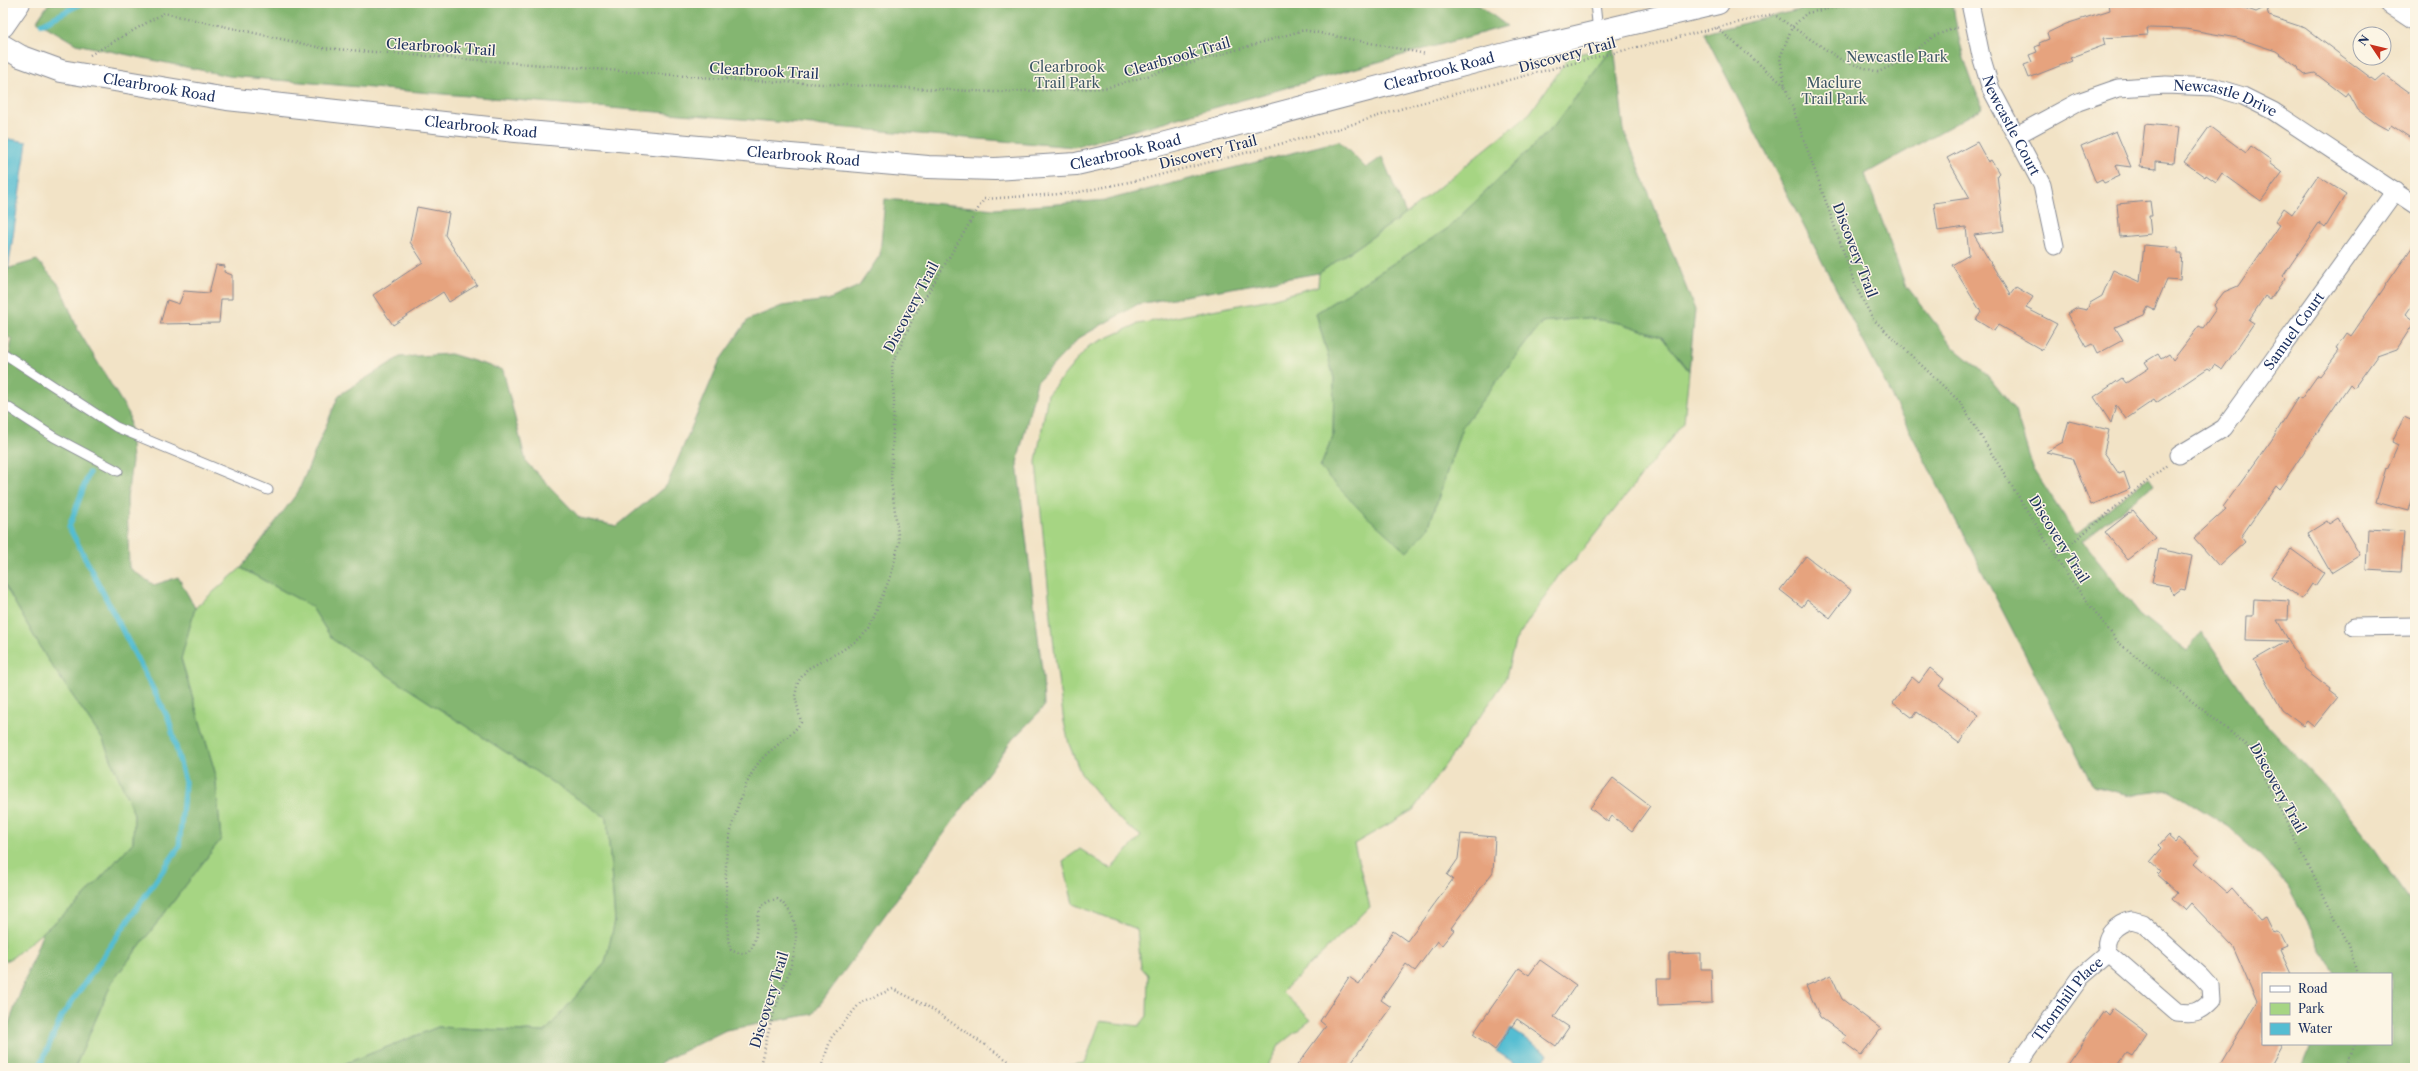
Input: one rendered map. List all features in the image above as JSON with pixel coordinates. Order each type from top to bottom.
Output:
[{"type":"main road","points":[[3,26],[19,3]]},
{"type":"main road","name":"Clearbrook Road","points":[[3,46],[20,56],[61,71],[227,99],[556,134],[928,167],[995,169],[1076,164],[1158,145],[1598,32],[1718,3]]},
{"type":"main road","points":[[2391,3],[2415,19]]},
{"type":"street","name":"Newcastle Court","points":[[1970,3],[1981,56],[1991,89],[2017,135],[2042,186],[2056,246]]},
{"type":"street","name":"Newcastle Drive","points":[[2017,135],[2078,102],[2118,88],[2166,85],[2213,88],[2242,96],[2273,111],[2415,204]]},
{"type":"street","name":"Samuel Court","points":[[2179,455],[2224,428],[2395,191]]},
{"type":"street","points":[[2354,627],[2415,626]]},
{"type":"street","name":"Thornhill Place","points":[[2132,920],[2142,923],[2201,976],[2210,986],[2211,1001],[2203,1010],[2191,1014],[2177,1012],[2109,953],[2106,947],[2107,938],[2121,923],[2132,920]]},
{"type":"street","name":"Thornhill Place","points":[[2015,1068],[2081,977],[2109,953]]},
{"type":"lane","points":[[1595,3],[1598,32]]},
{"type":"lane","points":[[3,353],[116,427],[268,490]]},
{"type":"lane","points":[[3,404],[54,437],[118,471]]},
{"type":"path","name":"Discovery Trail","points":[[1855,3],[1807,13],[1792,27],[1780,58],[1785,86],[1856,288],[1873,319],[1959,401],[2057,555],[2068,576],[2118,642],[2248,746],[2349,945],[2357,973]]},
{"type":"path","name":"Clearbrook Trail","points":[[89,55],[164,13],[322,48],[738,80],[994,92],[1106,88],[1304,30],[1428,54]]},
{"type":"path","name":"Discovery Trail","points":[[760,1068],[776,1009],[792,965],[796,939],[793,918],[786,905],[777,899],[768,901],[761,909],[754,943],[748,952],[739,954],[731,950],[728,940],[727,852],[744,787],[758,764],[776,745],[796,729],[801,722],[795,696],[798,682],[807,669],[859,640],[869,629],[891,575],[899,542],[891,482],[894,402],[892,365],[914,316],[984,199],[1074,193],[1144,179],[1334,130],[1413,105],[1773,14],[1792,27]]},
{"type":"path","points":[[1792,27],[1843,61],[1878,72],[1900,62],[1934,36],[1974,21]]},
{"type":"path","points":[[1717,28],[1785,86]]},
{"type":"path","points":[[2057,555],[2082,537],[2179,455]]},
{"type":"path","points":[[821,1068],[831,1038],[861,1002],[893,989],[927,1006],[1019,1068]]},
{"type":"path","points":[[2344,1068],[2355,1045]]},
{"type":"green space","name":"Clearbrook Trail Park","points":[[49,3],[1476,3],[1507,26],[1074,147],[229,76],[76,44],[37,21]]},
{"type":"green space","name":"Maclure Trail Park","points":[[1828,3],[1953,3],[1957,30],[1964,57],[1983,108],[1865,174],[1905,284],[1955,349],[1987,375],[2015,410],[2033,468],[2076,534],[2149,477],[2154,484],[2082,541],[2140,614],[2187,651],[2202,632],[2261,719],[2330,792],[2370,842],[2415,908],[2415,1068],[2302,1068],[2312,1045],[2392,1045],[2392,973],[2334,973],[2288,886],[2258,853],[2229,827],[2170,790],[2130,795],[2093,786],[1704,33]]},
{"type":"green space","points":[[1614,46],[1555,125],[1447,229],[1316,313],[1334,378],[1333,436],[1320,468],[1428,529],[1462,427],[1542,322],[1585,318],[1620,323],[1661,336],[1689,371],[1684,422],[1574,561],[1561,572],[1515,641],[1506,677],[1496,694],[1413,810],[1354,844],[1370,907],[1282,992],[1311,1020],[1280,1044],[1266,1068],[1049,1068],[1085,1063],[1100,1021],[1139,1026],[1147,1016],[1148,975],[1141,967],[1137,929],[1073,904],[1063,861],[1080,849],[1111,869],[1141,836],[1115,816],[1081,774],[1069,744],[1064,722],[1055,657],[1036,462],[1048,394],[1089,346],[1138,324],[1271,299],[1318,286],[1319,273],[1406,214],[1530,113],[1570,56]]},
{"type":"green space","points":[[1614,46],[1624,130],[1695,310],[1689,371],[1661,336],[1620,323],[1585,318],[1542,322],[1462,427],[1428,529],[1407,552],[1363,513],[1320,468],[1333,436],[1334,378],[1316,313],[1447,229],[1555,125]]},
{"type":"green space","points":[[1339,141],[1366,168],[1382,157],[1406,214],[1319,273],[1138,304],[1079,338],[1037,382],[1017,463],[1043,678],[1044,707],[1012,740],[813,1014],[726,1030],[661,1062],[658,1068],[334,1068],[438,1027],[545,1032],[605,963],[615,921],[607,818],[332,639],[311,606],[241,568],[298,492],[339,395],[400,357],[451,354],[503,370],[526,462],[580,518],[617,526],[667,485],[720,360],[748,320],[782,306],[828,300],[859,286],[880,255],[885,199],[995,209],[1107,200]]},
{"type":"green space","points":[[37,260],[60,286],[78,330],[129,414],[132,461],[127,498],[129,568],[154,585],[178,577],[195,608],[181,659],[215,772],[221,839],[112,982],[76,1065],[79,1068],[3,1068],[3,1039],[43,932],[80,901],[133,842],[134,814],[103,740],[46,657],[3,582],[3,391],[12,339],[3,335],[3,270]]},
{"type":"green space","points":[[241,568],[311,606],[332,639],[607,818],[615,921],[605,963],[545,1032],[438,1027],[334,1068],[79,1068],[76,1065],[112,982],[221,839],[215,772],[181,658],[195,608]]},
{"type":"green space","points":[[3,582],[46,657],[103,740],[134,814],[133,842],[80,901],[13,957],[3,962]]},
{"type":"water","points":[[3,138],[27,142],[8,270],[3,270]]},
{"type":"water","points":[[1511,1029],[1548,1054],[1539,1068],[1522,1068],[1496,1051]]},
{"type":"building","points":[[2109,3],[2240,3],[2239,6],[2256,12],[2266,7],[2269,16],[2305,28],[2352,64],[2352,66],[2355,66],[2375,81],[2383,74],[2415,97],[2415,141],[2391,125],[2388,130],[2377,124],[2358,110],[2348,92],[2345,96],[2315,73],[2305,75],[2299,70],[2298,67],[2276,51],[2237,38],[2186,29],[2147,28],[2148,35],[2103,38],[2105,45],[2070,58],[2072,61],[2029,78],[2024,65],[2032,62],[2029,55],[2037,52],[2035,47],[2040,45],[2039,43],[2049,39],[2047,33],[2066,24],[2110,10]]},
{"type":"building","points":[[2145,124],[2178,127],[2174,163],[2156,161],[2156,169],[2140,167]]},
{"type":"building","points":[[2210,126],[2246,153],[2251,146],[2271,160],[2269,163],[2282,173],[2261,201],[2222,173],[2216,182],[2206,175],[2205,177],[2184,162]]},
{"type":"building","points":[[2116,131],[2131,167],[2116,165],[2120,176],[2104,183],[2102,180],[2096,183],[2081,146]]},
{"type":"building","points":[[1977,142],[1988,162],[1991,160],[1999,173],[1997,175],[2004,231],[1974,235],[2010,295],[2016,287],[2033,297],[2026,308],[2057,324],[2042,350],[1998,325],[1994,331],[1976,320],[1981,312],[1952,265],[1969,255],[1966,227],[1938,231],[1934,203],[1970,198],[1947,158]]},
{"type":"building","points":[[2318,176],[2346,194],[2325,228],[2319,223],[2283,276],[2285,278],[2270,300],[2265,296],[2249,320],[2254,323],[2222,370],[2214,365],[2211,370],[2208,368],[2156,403],[2154,400],[2126,419],[2116,405],[2111,423],[2094,397],[2122,378],[2126,383],[2149,368],[2145,362],[2158,354],[2161,359],[2169,354],[2173,360],[2199,326],[2203,328],[2216,309],[2214,305],[2224,292],[2238,286],[2280,225],[2275,222],[2284,208],[2292,214]]},
{"type":"building","points":[[2150,201],[2152,216],[2149,216],[2151,234],[2120,237],[2117,204]]},
{"type":"building","points":[[417,207],[449,213],[445,235],[477,285],[449,302],[443,292],[393,325],[373,295],[423,262],[410,242]]},
{"type":"building","points":[[2415,243],[2415,301],[2406,314],[2415,321],[2397,349],[2377,356],[2354,388],[2350,384],[2279,489],[2276,486],[2241,537],[2245,542],[2219,566],[2194,538],[2226,509],[2223,507],[2271,441],[2298,397],[2301,399],[2318,375],[2320,376],[2339,351],[2336,349],[2347,333],[2351,336]]},
{"type":"building","points":[[2144,245],[2178,248],[2178,253],[2182,253],[2180,280],[2167,279],[2154,310],[2148,307],[2144,315],[2115,327],[2123,340],[2097,354],[2092,344],[2086,347],[2067,314],[2077,308],[2087,310],[2090,303],[2102,296],[2113,270],[2140,282]]},
{"type":"building","points":[[216,265],[225,266],[224,272],[232,275],[232,299],[221,299],[219,323],[160,324],[167,300],[179,304],[184,291],[209,293]]},
{"type":"building","points":[[2404,417],[2415,422],[2415,489],[2409,511],[2376,502],[2386,468],[2387,469],[2398,445],[2392,442]]},
{"type":"building","points":[[2069,420],[2109,430],[2104,452],[2119,474],[2124,472],[2130,489],[2091,505],[2072,458],[2046,452],[2063,442]]},
{"type":"building","points":[[2133,510],[2156,538],[2128,560],[2105,532]]},
{"type":"building","points":[[2338,518],[2360,555],[2331,573],[2308,533],[2327,521],[2329,524]]},
{"type":"building","points":[[2368,529],[2404,531],[2401,572],[2366,570]]},
{"type":"building","points":[[2159,549],[2192,556],[2185,590],[2181,589],[2173,595],[2170,586],[2152,583]]},
{"type":"building","points":[[2291,549],[2324,573],[2315,586],[2312,584],[2302,599],[2271,577]]},
{"type":"building","points":[[1806,556],[1851,590],[1830,618],[1807,600],[1802,607],[1780,590]]},
{"type":"building","points":[[2254,599],[2289,601],[2288,620],[2277,620],[2305,669],[2331,689],[2330,691],[2338,697],[2314,727],[2307,721],[2303,726],[2282,710],[2254,660],[2287,641],[2245,640],[2246,616],[2253,616]]},
{"type":"building","points":[[1930,668],[1944,679],[1939,686],[1979,715],[1959,743],[1917,712],[1913,718],[1893,703],[1912,677],[1919,683]]},
{"type":"building","points":[[1613,778],[1650,806],[1632,831],[1612,816],[1608,822],[1590,808]]},
{"type":"building","points":[[1461,834],[1495,837],[1493,872],[1451,928],[1454,930],[1442,945],[1437,941],[1415,971],[1406,964],[1381,1000],[1391,1007],[1347,1068],[1295,1068],[1326,1026],[1320,1021],[1349,977],[1359,984],[1393,931],[1407,941],[1453,879],[1447,875],[1458,859]]},
{"type":"building","points":[[2168,835],[2176,842],[2179,838],[2200,857],[2194,864],[2227,893],[2232,888],[2260,920],[2266,917],[2273,931],[2280,933],[2287,947],[2280,950],[2291,973],[2262,973],[2262,1045],[2281,1045],[2269,1068],[2218,1068],[2257,1002],[2233,947],[2191,903],[2185,910],[2172,898],[2177,892],[2157,874],[2160,871],[2150,862],[2162,848],[2159,845]]},
{"type":"building","points":[[1701,953],[1701,969],[1711,969],[1712,1003],[1658,1005],[1657,979],[1669,979],[1669,954]]},
{"type":"building","points":[[1540,960],[1576,985],[1554,1017],[1569,1027],[1556,1046],[1517,1019],[1495,1050],[1473,1034],[1519,968],[1529,975]]},
{"type":"building","points":[[1831,975],[1842,999],[1881,1029],[1861,1055],[1842,1041],[1846,1036],[1820,1017],[1806,986]]},
{"type":"building","points":[[2113,1008],[2147,1033],[2132,1056],[2127,1053],[2116,1068],[2064,1068],[2104,1011],[2108,1015]]},
{"type":"waterway","points":[[42,24],[82,3]]},
{"type":"waterway","points":[[39,1068],[62,1016],[179,847],[185,782],[169,720],[69,527],[89,473]]},
{"type":"park label","name":"Newcastle Park","points":[[1897,57]]}]
